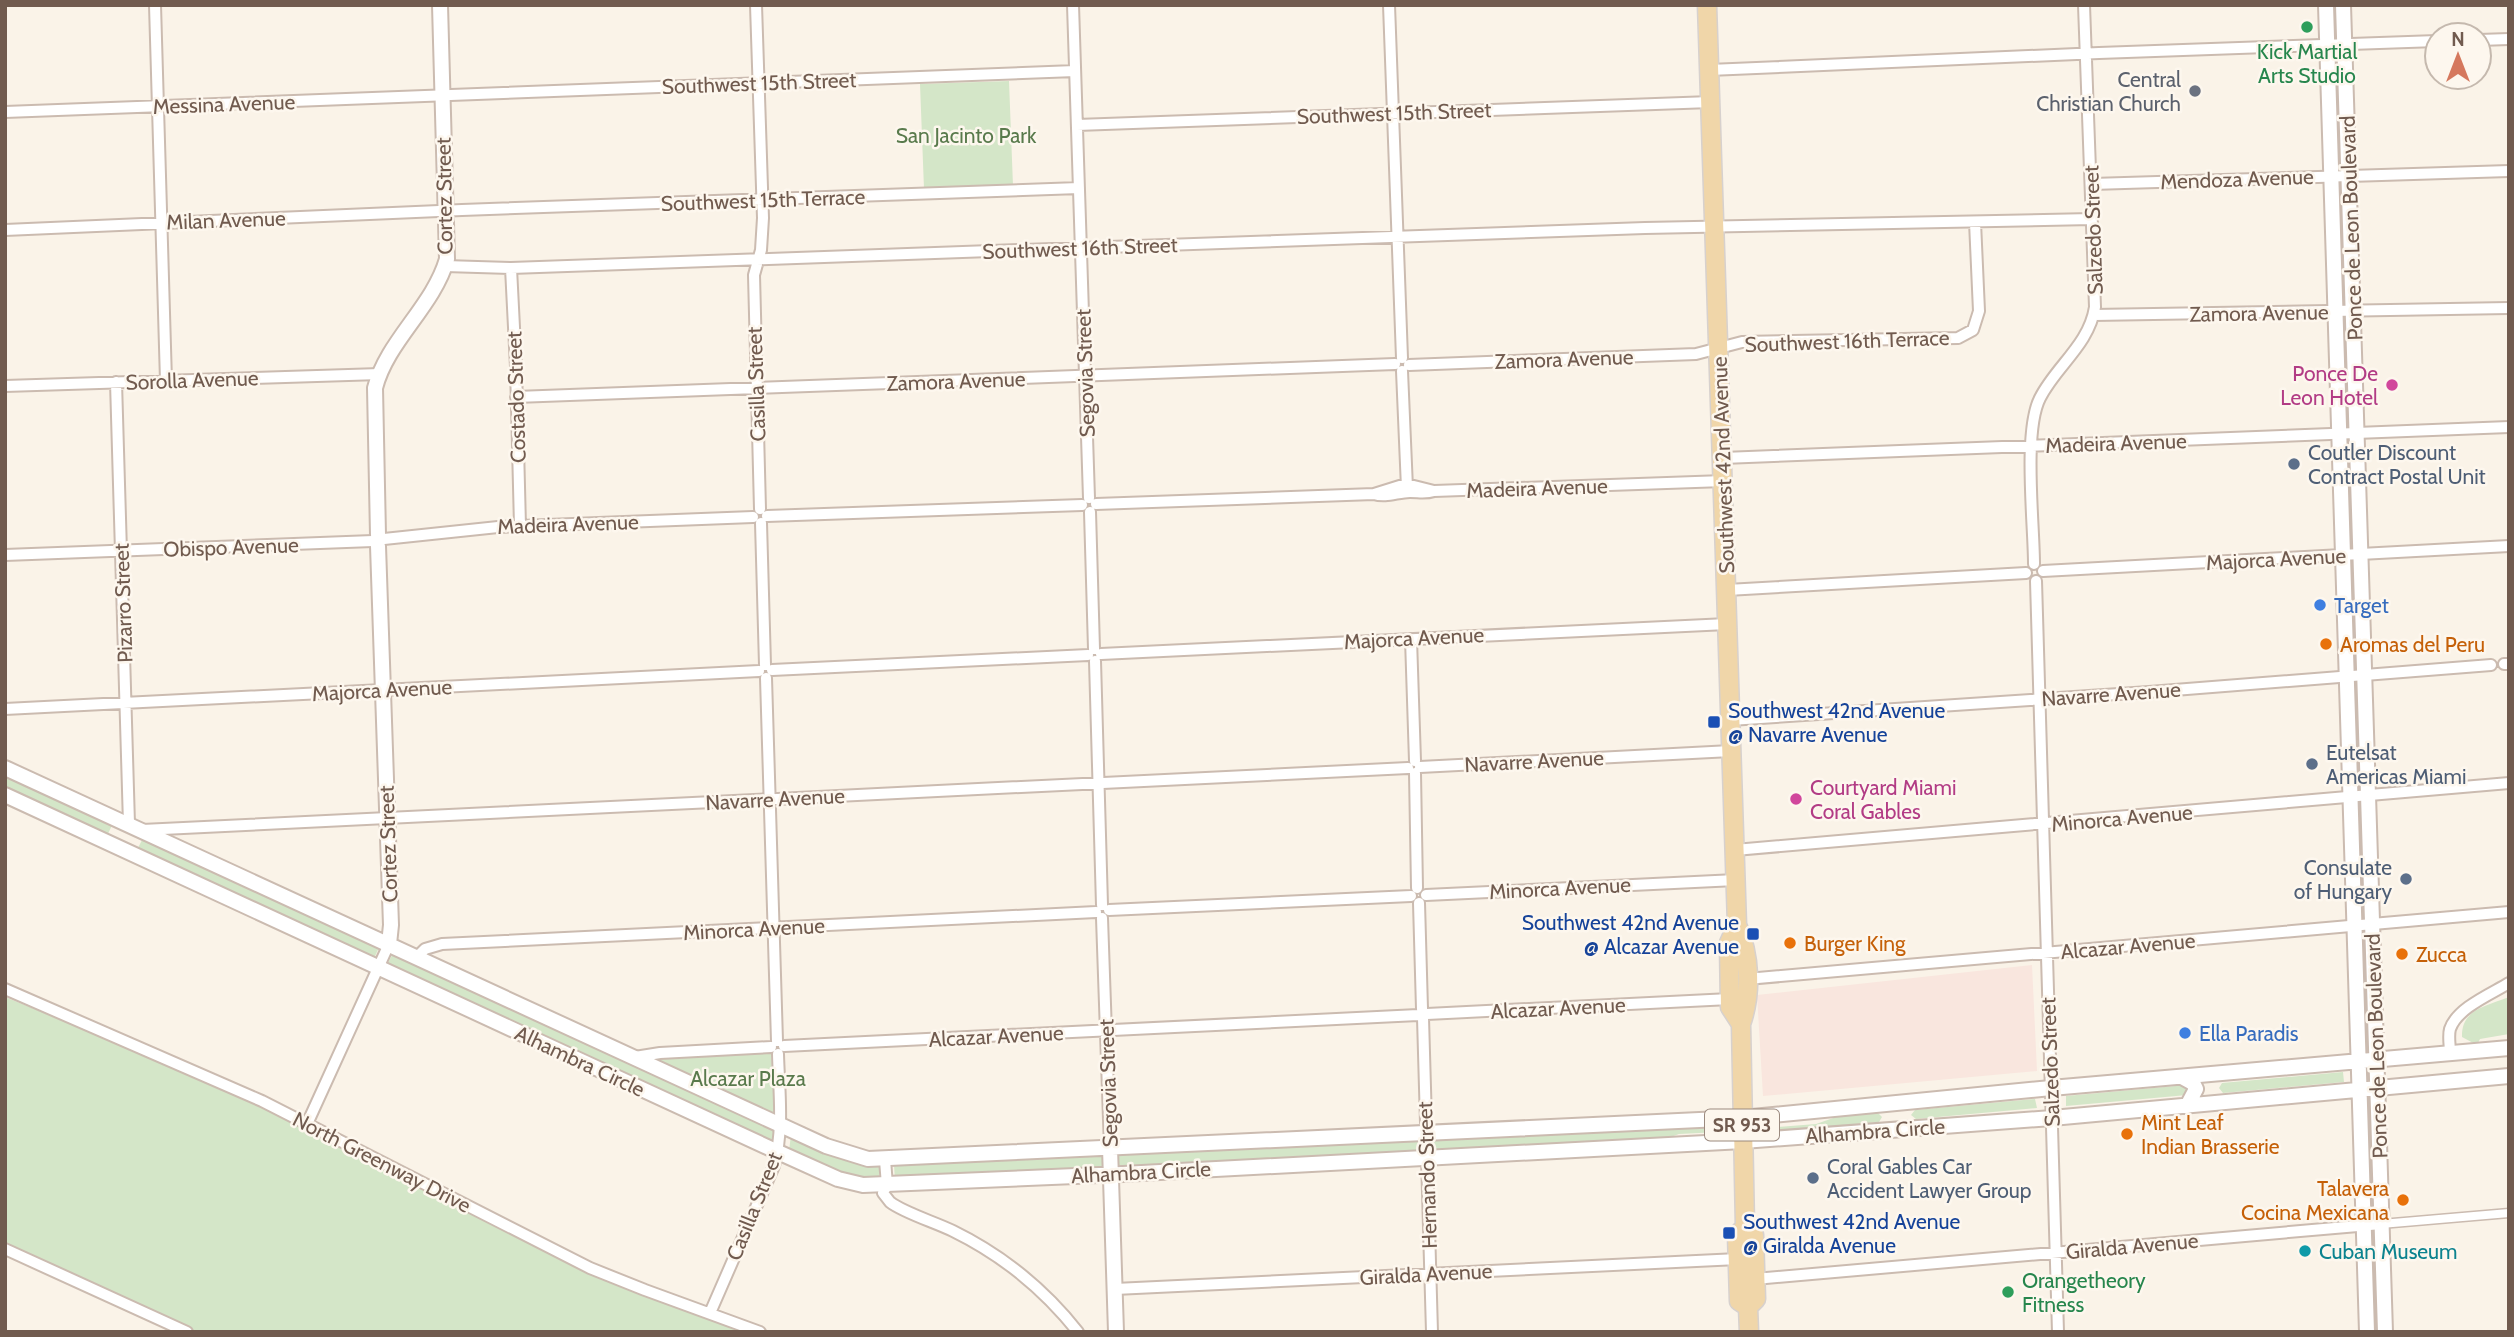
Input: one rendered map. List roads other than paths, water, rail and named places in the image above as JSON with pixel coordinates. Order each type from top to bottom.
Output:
[{"type":"main road","name":"Southwest 42nd Avenue","points":[[1707,5],[1737,925],[1745,944],[1748,1005],[1741,1024],[1743,1140],[1738,1259],[1740,1301],[1748,1307]]},
{"type":"main road","name":"Southwest 42nd Avenue","points":[[1737,925],[1728,943],[1730,1007],[1741,1024]]},
{"type":"main road","points":[[1728,943],[1735,946],[1737,965],[1747,979]]},
{"type":"main road","name":"Southwest 42nd Avenue","points":[[1741,1231],[1754,1236],[1756,1299],[1748,1307],[1749,1332]]},
{"type":"street","points":[[155,5],[166,381]]},
{"type":"street","name":"Cortez Street","points":[[307,1124],[389,944],[391,925],[374,396],[380,374],[445,266],[447,252],[440,5]]},
{"type":"street","name":"Casilla Street","points":[[710,1313],[774,1166],[780,1125],[756,388],[754,275],[762,240],[763,200],[756,5]]},
{"type":"street","name":"Segovia Street","points":[[1073,5],[1116,1332]]},
{"type":"street","points":[[1389,5],[1407,488]]},
{"type":"street","name":"Salzedo Street","points":[[2039,568],[2032,446],[2034,416],[2039,399],[2081,342],[2094,315],[2092,184],[2084,5]]},
{"type":"street","name":"Ponce de Leon Boulevard","points":[[2326,5],[2367,1332]]},
{"type":"street","name":"Ponce de Leon Boulevard","points":[[2343,5],[2385,1332]]},
{"type":"street","points":[[1709,70],[2423,41]]},
{"type":"street","name":"Southwest 15th Street","points":[[442,94],[1075,71]]},
{"type":"street","name":"Messina Avenue","points":[[5,112],[442,94]]},
{"type":"street","name":"Southwest 15th Street","points":[[1077,125],[1711,102]]},
{"type":"street","name":"Mendoza Avenue","points":[[2092,184],[2509,171]]},
{"type":"street","name":"Southwest 15th Terrace","points":[[446,211],[1079,188]]},
{"type":"street","name":"Milan Avenue","points":[[5,230],[446,211]]},
{"type":"street","points":[[1716,226],[2092,219]]},
{"type":"street","name":"Southwest 16th Terrace","points":[[1719,348],[1742,342],[1952,339],[1964,336],[1973,330],[1979,311],[1975,222]]},
{"type":"street","name":"Southwest 16th Street","points":[[445,266],[511,268],[1716,226]]},
{"type":"street","name":"Costado Street","points":[[511,268],[520,526]]},
{"type":"street","name":"Zamora Avenue","points":[[2094,315],[2509,308]]},
{"type":"street","name":"Zamora Avenue","points":[[516,397],[1696,354],[1719,348]]},
{"type":"street","name":"Sorolla Avenue","points":[[5,386],[380,374]]},
{"type":"street","name":"Pizarro Street","points":[[116,383],[127,703],[135,827]]},
{"type":"street","name":"Madeira Avenue","points":[[1723,458],[2509,427]]},
{"type":"street","name":"Madeira Avenue","points":[[378,540],[520,526],[1374,494],[1407,488],[1434,491],[1724,481]]},
{"type":"street","name":"Obispo Avenue","points":[[5,555],[378,540]]},
{"type":"street","name":"Majorca Avenue","points":[[2039,568],[2509,546]]},
{"type":"street","points":[[2027,568],[2039,568],[2041,579],[2036,581],[2028,578],[2027,568]]},
{"type":"street","points":[[1727,590],[2026,573]]},
{"type":"street","name":"Salzedo Street","points":[[2036,581],[2058,1332]]},
{"type":"street","name":"Majorca Avenue","points":[[5,709],[1727,624]]},
{"type":"street","name":"Hernando Street","points":[[1411,639],[1432,1332]]},
{"type":"street","name":"Navarre Avenue","points":[[1730,720],[2491,665]]},
{"type":"street","name":"Navarre Avenue","points":[[135,827],[387,818],[1731,751]]},
{"type":"street","name":"Alhambra Circle","points":[[5,768],[780,1125],[862,1158],[885,1160],[1742,1118],[2509,1048]]},
{"type":"street","name":"Minorca Avenue","points":[[1735,850],[2509,783]]},
{"type":"street","name":"Alhambra Circle","points":[[5,795],[847,1182],[887,1185],[1743,1140],[2052,1118],[2509,1076]]},
{"type":"street","points":[[124,850],[135,827]]},
{"type":"street","name":"Minorca Avenue","points":[[417,957],[428,947],[442,944],[1736,880]]},
{"type":"street","name":"Alcazar Avenue","points":[[1747,979],[2509,912]]},
{"type":"street","points":[[2450,1053],[2449,1034],[2456,1020],[2466,1010],[2509,983]]},
{"type":"street","name":"North Greenway Drive","points":[[5,989],[167,1058],[307,1124],[590,1268],[760,1332]]},
{"type":"street","name":"Alcazar Avenue","points":[[635,1057],[660,1053],[1730,999]]},
{"type":"street","points":[[2224,1073],[2215,1083],[2213,1091],[2225,1102]]},
{"type":"street","points":[[2182,1077],[2193,1083],[2196,1089],[2187,1106]]},
{"type":"street","points":[[1911,1102],[1906,1116],[1917,1128]]},
{"type":"street","points":[[1880,1105],[1888,1116],[1882,1131]]},
{"type":"street","points":[[885,1160],[887,1185],[883,1193],[886,1198],[895,1206],[962,1235],[1004,1261],[1043,1294],[1078,1332]]},
{"type":"street","name":"Giralda Avenue","points":[[1755,1279],[2509,1213]]},
{"type":"street","points":[[5,1249],[173,1329],[187,1332]]},
{"type":"street","name":"Giralda Avenue","points":[[1115,1289],[1738,1259]]},
{"type":"place","name":"Kick Martial Arts Studio","points":[[2307,27]]},
{"type":"place","name":"Central Christian Church","points":[[2195,91]]},
{"type":"place","name":"Ponce De Leon Hotel","points":[[2392,385]]},
{"type":"place","name":"Coutler Discount Contract Postal Unit","points":[[2294,464]]},
{"type":"place","name":"Target","points":[[2320,605]]},
{"type":"place","name":"Aromas del Peru","points":[[2326,644]]},
{"type":"place","name":"Southwest 42nd Avenue @ Navarre Avenue","points":[[1714,722]]},
{"type":"place","name":"Eutelsat Americas Miami","points":[[2312,764]]},
{"type":"place","name":"Courtyard Miami Coral Gables","points":[[1796,799]]},
{"type":"place","name":"Consulate of Hungary","points":[[2406,879]]},
{"type":"place","name":"Southwest 42nd Avenue @ Alcazar Avenue","points":[[1753,934]]},
{"type":"place","name":"Burger King","points":[[1790,943]]},
{"type":"place","name":"Zucca","points":[[2402,954]]},
{"type":"place","name":"Ella Paradis","points":[[2185,1033]]},
{"type":"place","name":"Mint Leaf Indian Brasserie","points":[[2127,1134]]},
{"type":"place","name":"Coral Gables Car Accident Lawyer Group","points":[[1813,1178]]},
{"type":"place","name":"Talavera Cocina Mexicana","points":[[2403,1200]]},
{"type":"place","name":"Southwest 42nd Avenue @ Giralda Avenue","points":[[1729,1233]]},
{"type":"place","name":"Cuban Museum","points":[[2305,1251]]},
{"type":"place","name":"Orangetheory Fitness","points":[[2008,1292]]},
{"type":"park label","name":"San Jacinto Park","points":[[966,135]]},
{"type":"park label","name":"Alcazar Plaza","points":[[748,1078]]}]
